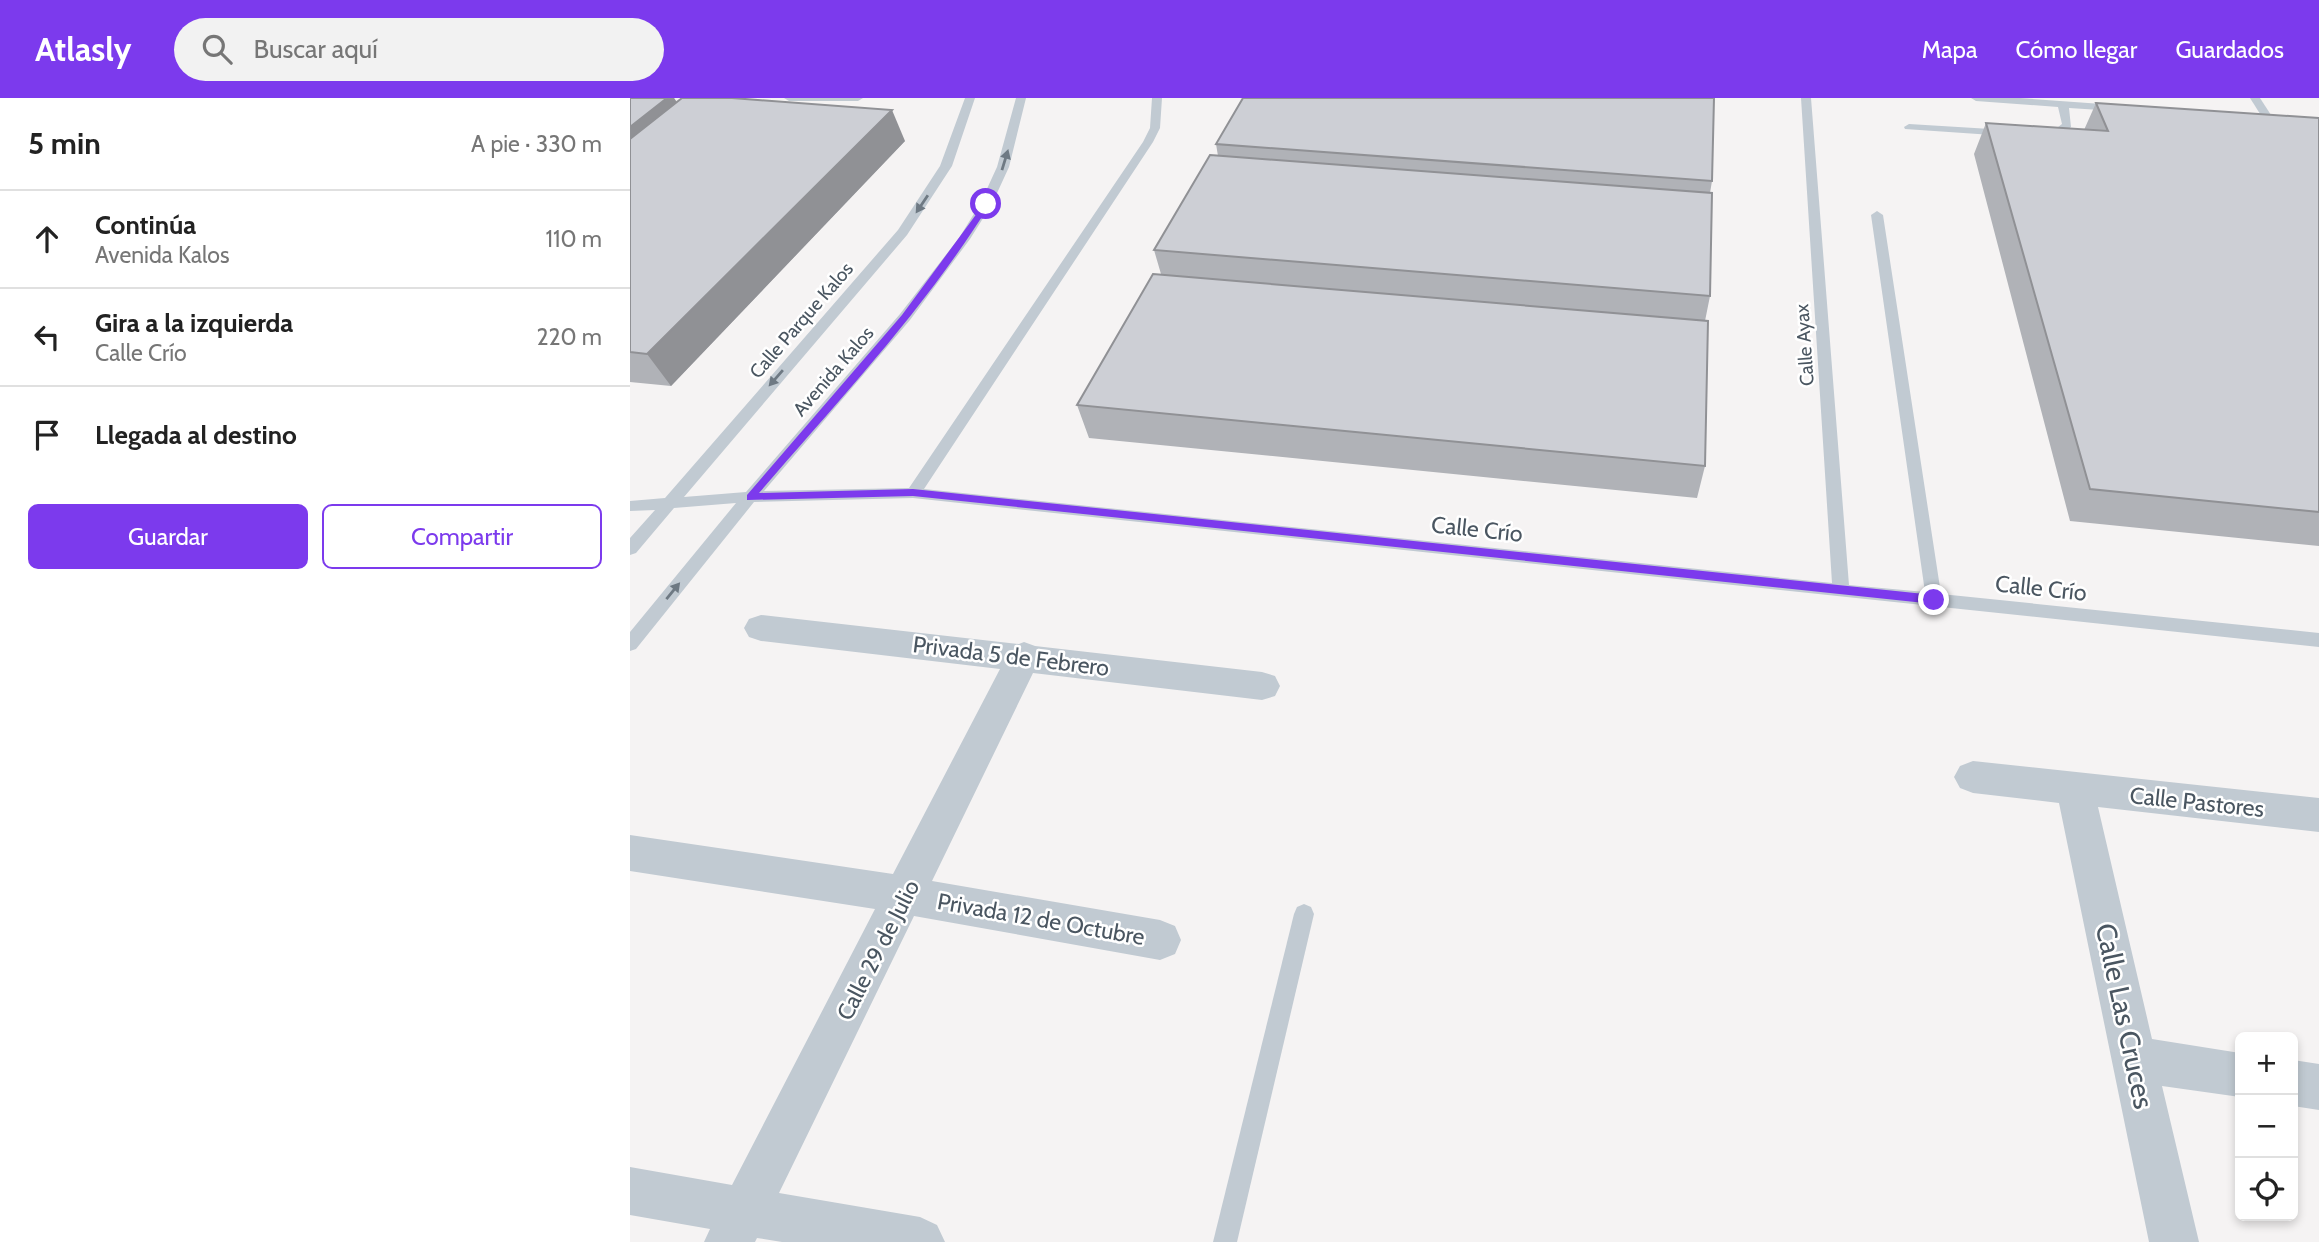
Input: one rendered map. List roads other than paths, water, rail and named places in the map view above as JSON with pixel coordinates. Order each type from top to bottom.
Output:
[{"type":"street","name":"Privada 5 de Febrero","points":[[761,628],[1024,656],[1262,686]]},
{"type":"street","name":"Calle 29 de Julio","points":[[737,1227],[1024,656]]},
{"type":"street","name":"Calle Pastores","points":[[1973,777],[2319,815]]},
{"type":"street","name":"Calle Las Cruces","points":[[2075,790],[2174,1242]]},
{"type":"street","name":"Privada 12 de Octubre","points":[[630,853],[905,895],[1160,940]]},
{"type":"street","points":[[2135,1059],[2235,1074]]},
{"type":"street","points":[[2298,1084],[2319,1087]]},
{"type":"street","points":[[630,1191],[737,1227],[920,1242]]},
{"type":"lane","points":[[789,98],[858,98]]},
{"type":"lane","name":"Calle Parque Kalos","points":[[630,549],[903,232],[946,166],[970,98]]},
{"type":"lane","name":"Avenida Kalos","points":[[630,644],[750,497],[905,317],[964,239],[986,204],[1003,166],[1021,98]]},
{"type":"lane","points":[[913,493],[1148,142],[1155,128],[1157,98]]},
{"type":"lane","name":"Calle Ayax","points":[[1806,98],[1841,590]]},
{"type":"lane","points":[[1976,98],[2132,110]]},
{"type":"lane","points":[[2255,98],[2266,116]]},
{"type":"lane","points":[[2035,135],[2064,130],[2067,125],[2063,104]]},
{"type":"lane","points":[[2252,115],[2279,116]]},
{"type":"lane","points":[[1909,127],[2023,134]]},
{"type":"lane","points":[[1877,215],[1934,600]]},
{"type":"lane","name":"Calle Crío","points":[[630,506],[750,497],[913,493],[2319,640]]},
{"type":"lane","points":[[1225,1242],[1304,914]]}]
